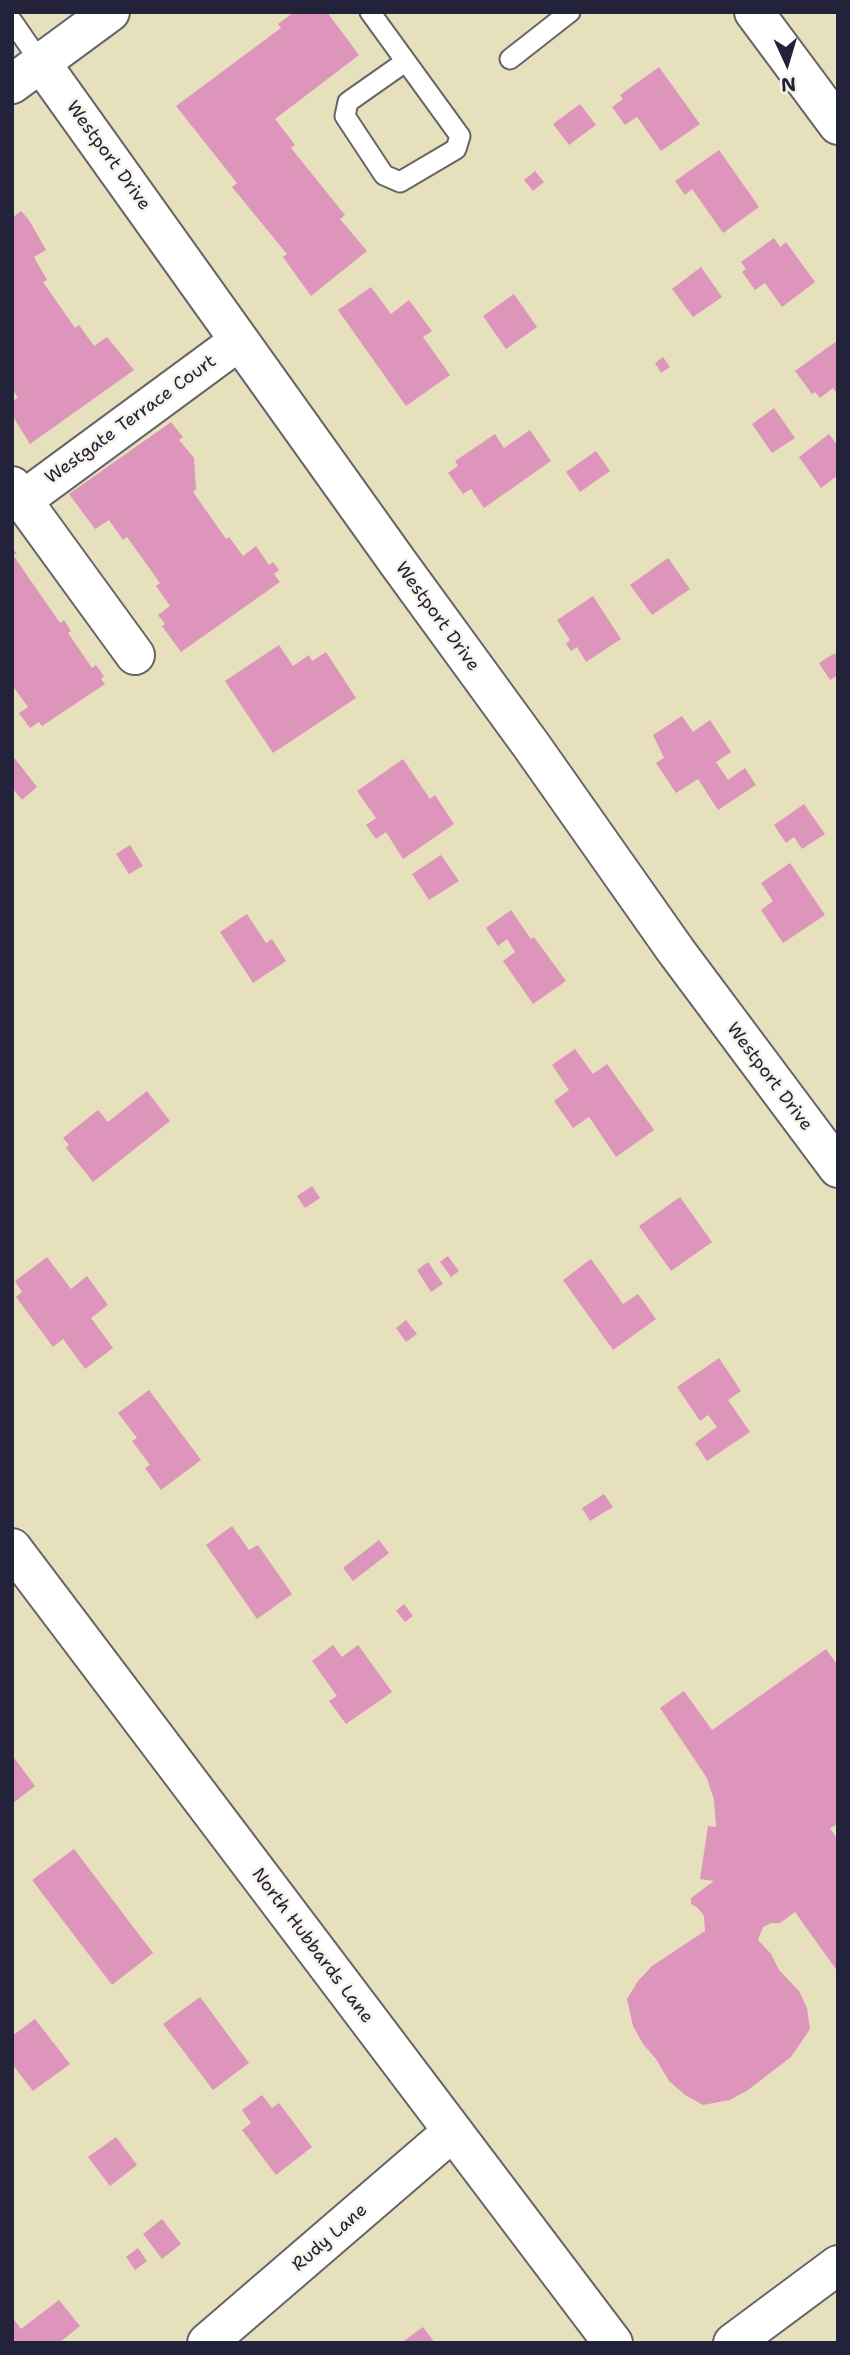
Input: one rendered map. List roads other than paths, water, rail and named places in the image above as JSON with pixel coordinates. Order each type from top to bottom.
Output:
[{"type":"street","points":[[27,74],[110,12]]},
{"type":"street","points":[[754,12],[838,125]]},
{"type":"street","name":"Westport Drive","points":[[27,74],[239,341],[676,951],[838,1168]]},
{"type":"street","name":"Westgate Terrace Court","points":[[135,655],[17,493],[239,341]]},
{"type":"street","name":"North Hubbards Lane","points":[[12,1548],[613,2343]]},
{"type":"street","name":"Rudy Lane","points":[[207,2343],[452,2132]]},
{"type":"street","points":[[733,2343],[838,2265]]},
{"type":"lane","points":[[370,12],[460,136],[456,149],[400,182],[384,175],[345,116],[348,102],[405,62]]},
{"type":"lane","points":[[510,59],[570,12]]},
{"type":"lane","points":[[12,21],[27,74]]}]
